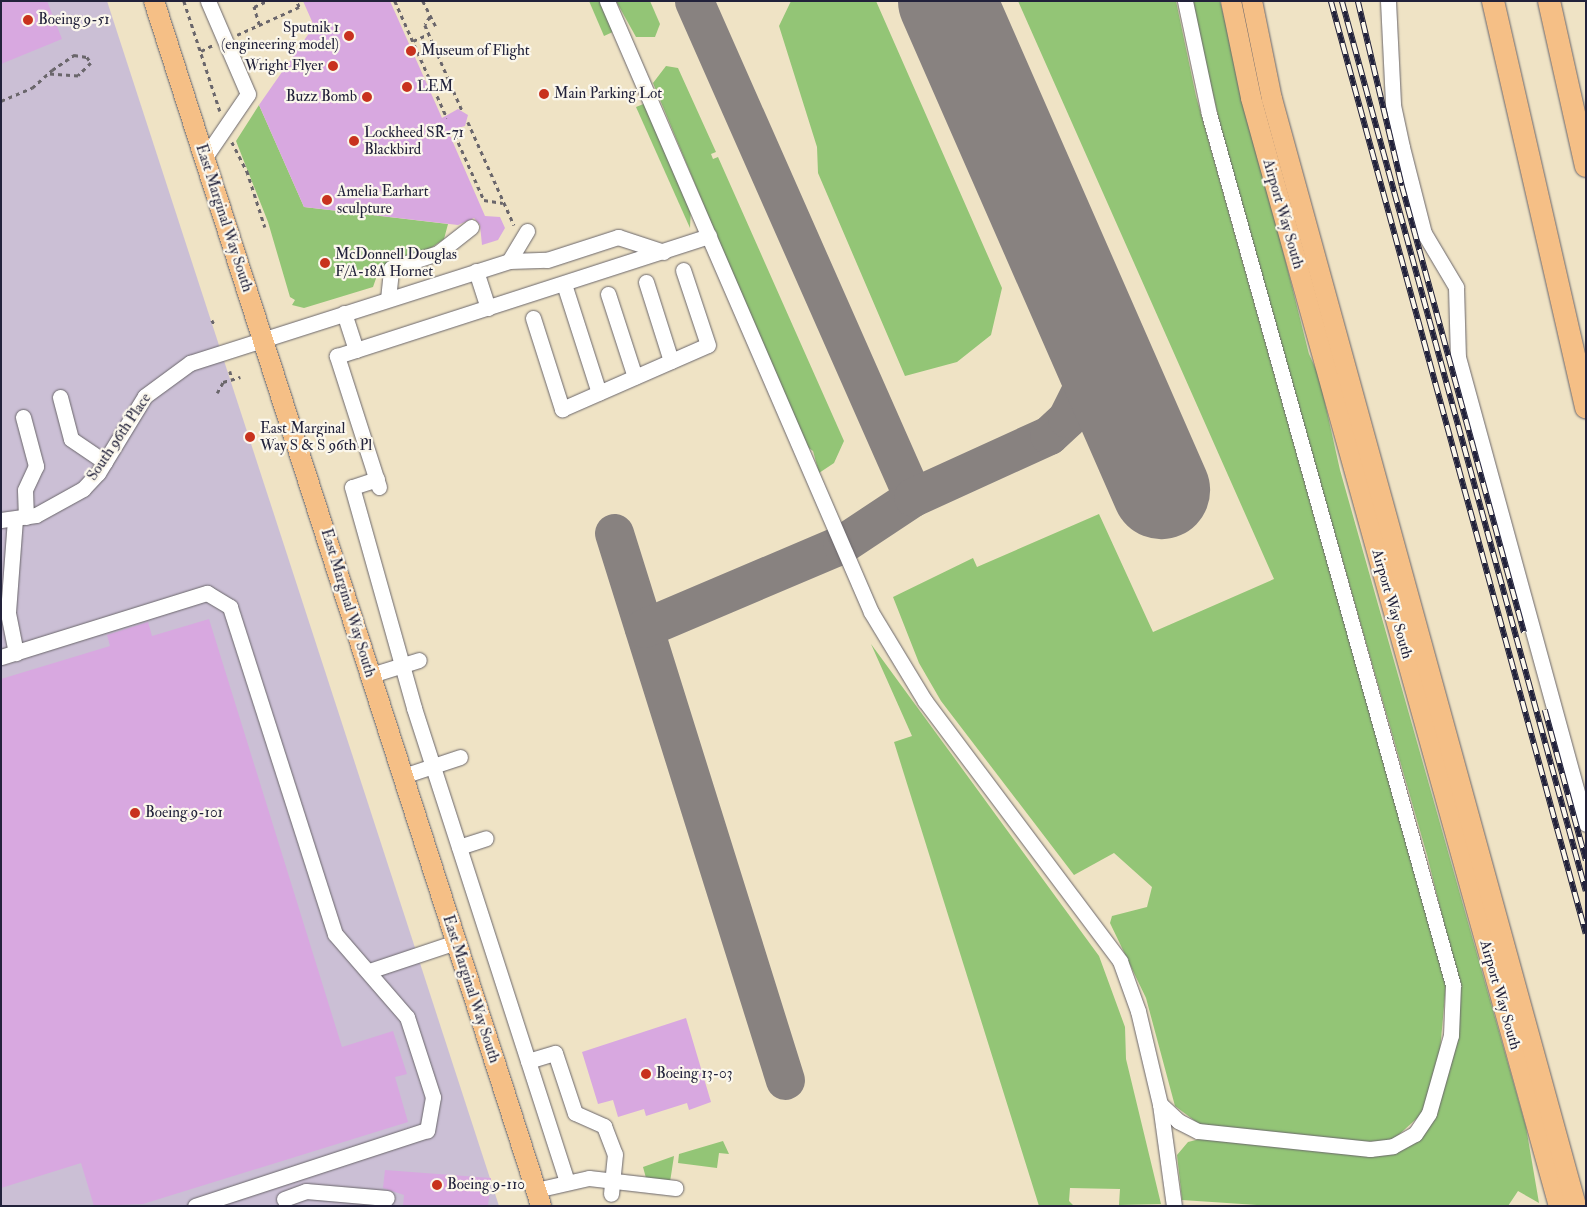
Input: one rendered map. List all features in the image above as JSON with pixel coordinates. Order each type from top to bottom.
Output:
[{"type":"highway","points":[[1493,1],[1586,408]]},
{"type":"highway","points":[[1549,1],[1586,166]]},
{"type":"main road","name":"East Marginal Way South","points":[[154,1],[538,1198]]},
{"type":"main road","name":"Airport Way South","points":[[1231,1],[1251,98],[1559,1206]]},
{"type":"main road","name":"Airport Way South","points":[[1252,1],[1272,99],[1576,1206]]},
{"type":"street","points":[[205,157],[248,94],[208,1]]},
{"type":"street","points":[[607,1],[871,612],[925,701],[1120,961],[1138,1011],[1160,1104],[1174,1206]]},
{"type":"street","points":[[1160,1104],[1178,1121],[1198,1131],[1370,1149],[1393,1146],[1415,1134],[1429,1113],[1451,1036],[1453,985],[1209,114],[1185,1]]},
{"type":"street","points":[[1388,1],[1393,105],[1402,147],[1424,233],[1456,287],[1458,357],[1586,824]]},
{"type":"street","points":[[388,299],[391,268],[442,250],[471,227]]},
{"type":"street","points":[[509,260],[527,231]]},
{"type":"street","points":[[567,1181],[433,766],[402,665],[352,487],[378,484],[338,356],[709,236]]},
{"type":"street","name":"South 96th Place","points":[[14,519],[62,504],[105,462],[131,416],[157,384],[190,363],[509,260],[547,260],[618,237],[664,252]]},
{"type":"street","points":[[533,318],[562,409],[708,346],[684,270]]},
{"type":"street","points":[[476,271],[488,308]]},
{"type":"street","points":[[646,282],[671,361]]},
{"type":"street","points":[[564,284],[598,393]]},
{"type":"street","points":[[608,294],[635,377]]},
{"type":"street","points":[[344,313],[356,350]]},
{"type":"street","points":[[60,397],[71,438],[105,462]]},
{"type":"street","points":[[23,416],[36,466],[14,519],[8,613],[8,655],[207,593],[230,607],[335,934],[407,1017],[432,1097],[430,1127],[419,1136],[195,1206]]},
{"type":"street","points":[[371,675],[419,660]]},
{"type":"street","points":[[403,776],[460,758]]},
{"type":"street","points":[[459,847],[486,838]]},
{"type":"street","points":[[369,971],[456,942]]},
{"type":"street","points":[[528,1061],[555,1053],[574,1113],[604,1126],[615,1154],[611,1187]]},
{"type":"street","points":[[284,1202],[286,1177]]},
{"type":"street","points":[[538,1198],[567,1181],[611,1187],[675,1188]]},
{"type":"street","points":[[284,1202],[306,1191],[387,1198]]},
{"type":"path","points":[[184,1],[219,110],[232,117]]},
{"type":"path","points":[[267,1],[254,7],[259,25],[299,7],[296,1]]},
{"type":"path","points":[[395,1],[447,118]]},
{"type":"path","points":[[423,1],[436,26]]},
{"type":"path","points":[[430,17],[424,25],[462,110]]},
{"type":"path","points":[[413,41],[429,34]]},
{"type":"path","points":[[1,100],[32,88],[49,74],[74,55],[87,57],[91,63],[78,76],[49,74]]},
{"type":"path","points":[[468,122],[513,225],[527,231]]},
{"type":"path","points":[[452,128],[484,200],[504,203]]},
{"type":"path","points":[[212,320],[216,326]]},
{"type":"path","points":[[230,371],[232,379]]},
{"type":"path","points":[[217,393],[223,382],[240,377]]},
{"type":"shaded area","points":[[1,1],[107,1],[499,1206],[1,1206]]},
{"type":"green space","points":[[589,1],[601,1],[615,31],[604,36]]},
{"type":"green space","points":[[616,1],[650,1],[660,24],[655,37],[636,37]]},
{"type":"green space","points":[[791,1],[876,1],[1002,288],[991,335],[957,362],[905,376],[818,173],[817,147],[779,26]]},
{"type":"green space","points":[[1018,1],[1176,1],[1196,96],[1446,984],[1440,1051],[1425,1111],[1393,1140],[1354,1143],[1199,1124],[1175,1106],[1146,998],[1110,923],[1112,916],[1147,907],[1152,887],[1114,853],[1074,875],[941,701],[919,663],[893,597],[973,558],[977,567],[1099,514],[1153,632],[1274,579]]},
{"type":"green space","points":[[1191,1],[1220,1],[1309,354],[1319,376],[1340,470],[1526,1127],[1539,1203],[1518,1191],[1508,1206],[1273,1206],[1182,1200],[1177,1155],[1188,1142],[1204,1138],[1376,1155],[1428,1128],[1437,1113],[1458,1027],[1457,976],[1427,855],[1233,179]]},
{"type":"green space","points":[[666,66],[678,68],[716,152],[711,154],[713,159],[718,157],[844,441],[834,463],[819,473],[813,451],[803,444],[653,83]]},
{"type":"green space","points":[[646,103],[691,207],[690,228],[636,107]]},
{"type":"green space","points":[[259,105],[304,207],[448,224],[444,239],[425,252],[380,267],[373,287],[304,308],[292,305],[295,300],[290,297],[268,222],[236,141]]},
{"type":"green space","points":[[871,644],[1099,956],[1125,1027],[1126,1059],[1161,1204],[1119,1205],[1120,1189],[1070,1188],[1069,1201],[1074,1206],[1039,1206],[894,742],[912,736]]},
{"type":"green space","points":[[723,1141],[729,1154],[719,1153],[717,1168],[678,1163],[679,1154]]},
{"type":"green space","points":[[674,1156],[670,1182],[646,1178],[643,1167]]},
{"type":"building","name":"Boeing 9-51","points":[[1,1],[47,1],[62,39],[1,64]]},
{"type":"building","name":"Museum of Flight","points":[[303,1],[390,1],[442,118],[458,109],[468,115],[465,126],[448,131],[485,216],[500,217],[505,228],[498,240],[482,245],[480,225],[474,218],[458,225],[304,207],[259,105],[314,26]]},
{"type":"building","name":"Boeing 9-101","points":[[209,619],[342,1047],[393,1031],[407,1074],[395,1077],[408,1122],[143,1204],[94,1206],[81,1163],[1,1188],[1,679],[110,646],[107,635],[148,622],[152,636]]},
{"type":"building","name":"Boeing 13-03","points":[[686,1018],[711,1102],[689,1110],[687,1103],[646,1116],[644,1109],[618,1117],[613,1100],[598,1104],[582,1052]]},
{"type":"building","name":"Boeing 9-110","points":[[385,1170],[491,1178],[488,1206],[403,1206],[404,1195],[383,1188]]},
{"type":"taxiway","points":[[694,1],[913,497]]},
{"type":"taxiway","points":[[644,628],[842,544],[913,497],[1049,435],[1067,418],[1088,376],[1091,358],[1083,312]]},
{"type":"taxiway","points":[[614,533],[785,1080]]},
{"type":"runway","points":[[947,1],[1161,490]]},
{"type":"railway","points":[[1331,1],[1586,934]]},
{"type":"railway","points":[[1342,1],[1586,891]]},
{"type":"railway","points":[[1358,1],[1402,186],[1524,633]]},
{"type":"railway","points":[[1545,710],[1586,860]]},
{"type":"place","name":"Boeing 9-51","points":[[28,20]]},
{"type":"place","name":"Sputnik 1 (engineering model)","points":[[349,36]]},
{"type":"place","name":"Museum of Flight","points":[[411,51]]},
{"type":"place","name":"Wright Flyer","points":[[333,66]]},
{"type":"place","name":"LEM","points":[[407,87]]},
{"type":"place","name":"Main Parking Lot","points":[[544,94]]},
{"type":"place","name":"Buzz Bomb","points":[[367,97]]},
{"type":"place","name":"Lockheed SR-71 Blackbird","points":[[354,141]]},
{"type":"place","name":"Amelia Earhart sculpture","points":[[327,200]]},
{"type":"place","name":"McDonnell Douglas F/A-18A Hornet","points":[[325,263]]},
{"type":"place","name":"East Marginal Way S & S 96th Pl","points":[[250,437]]},
{"type":"place","name":"Boeing 9-101","points":[[135,813]]},
{"type":"place","name":"Boeing 13-03","points":[[646,1074]]},
{"type":"place","name":"Boeing 9-110","points":[[437,1185]]}]
